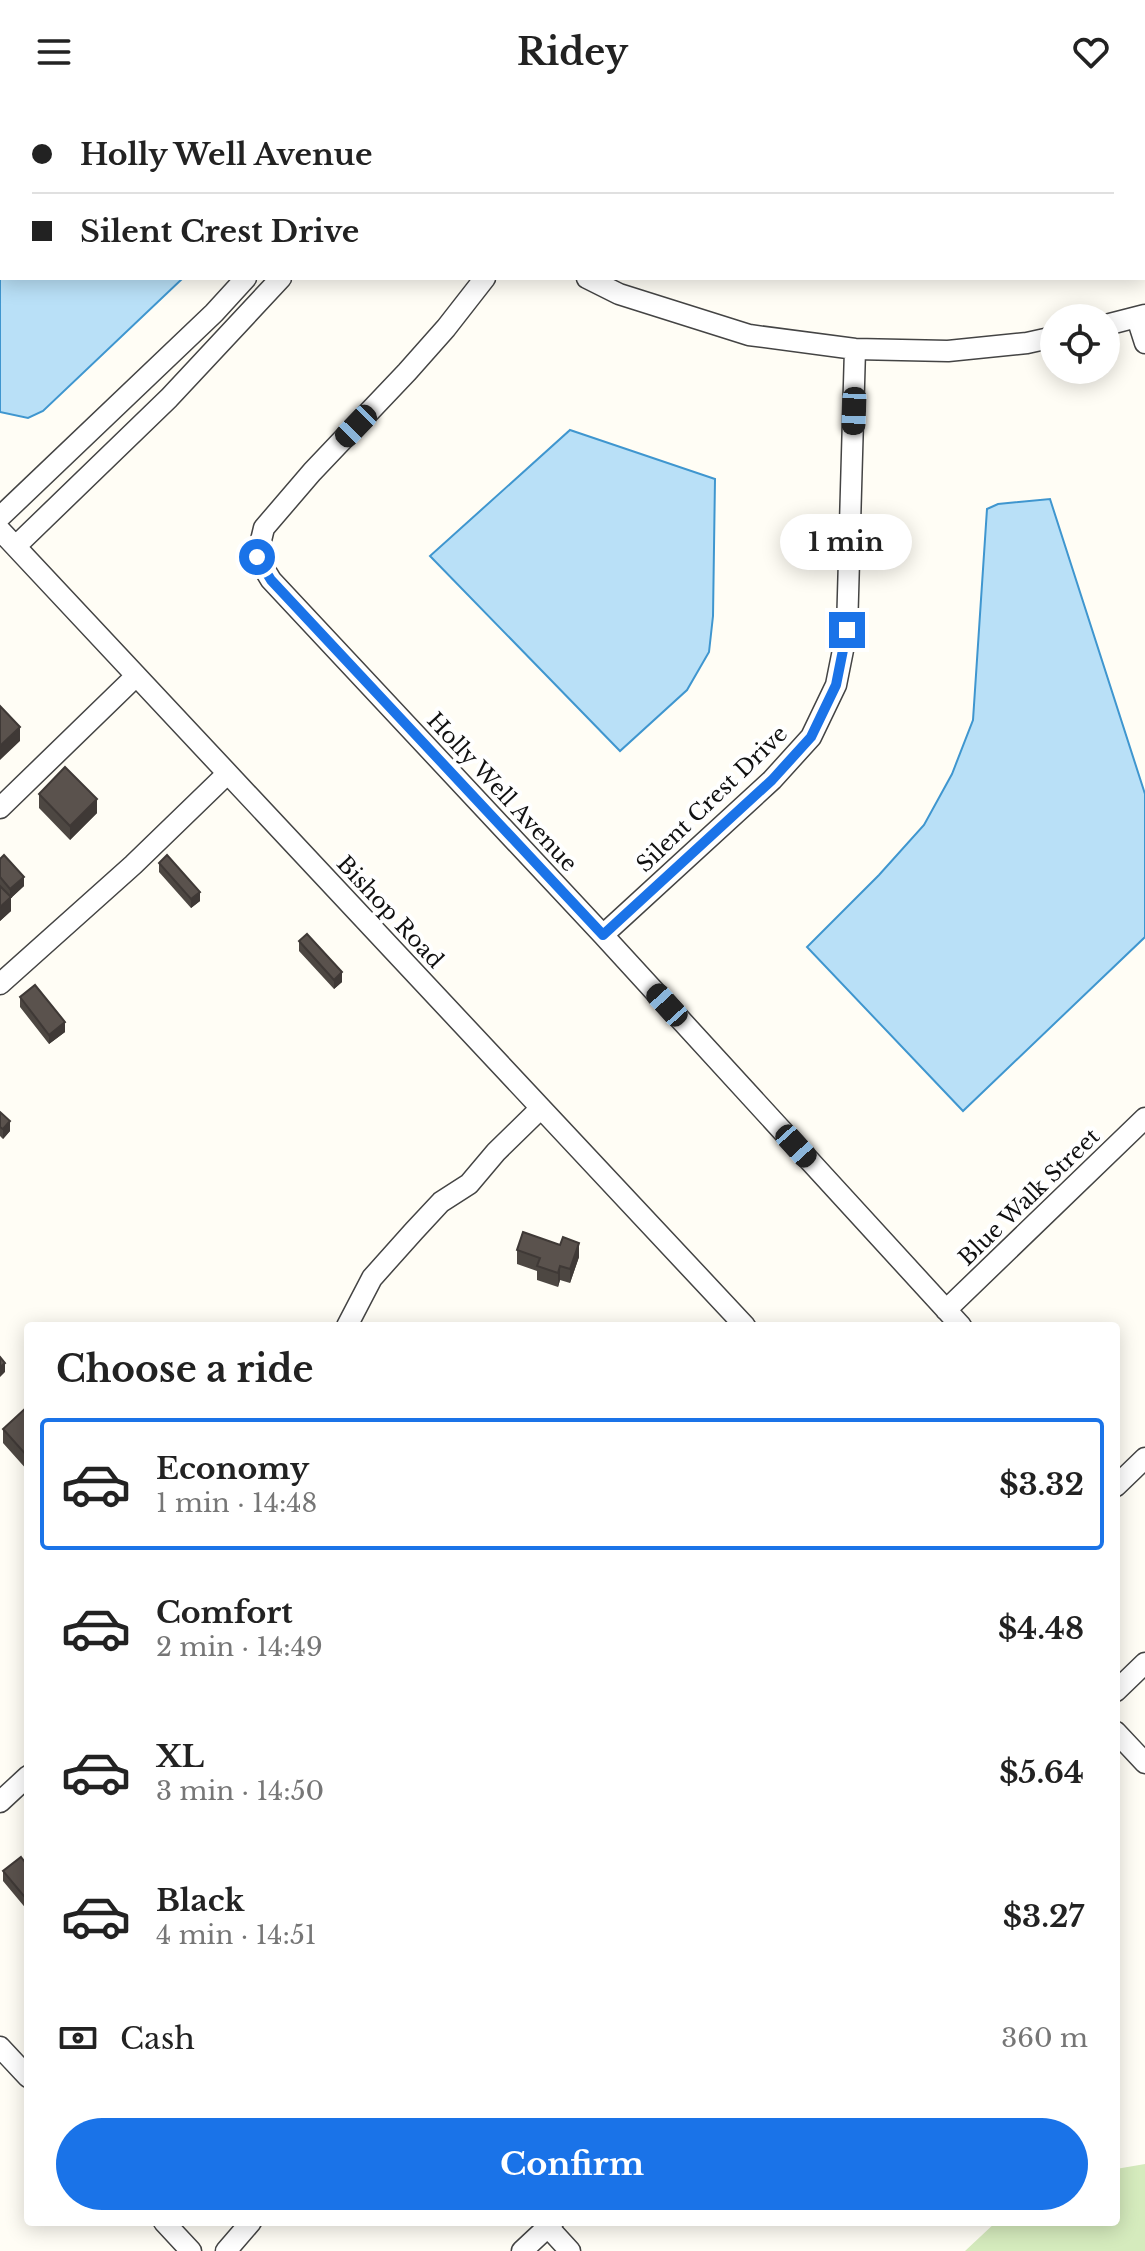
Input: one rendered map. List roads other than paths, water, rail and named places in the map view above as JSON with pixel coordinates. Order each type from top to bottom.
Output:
[{"type":"street","points":[[0,517],[214,313],[244,280]]},
{"type":"street","points":[[16,546],[169,398],[279,280]]},
{"type":"street","name":"Holly Well Avenue","points":[[483,280],[446,328],[264,528],[257,557],[271,580],[603,935],[957,1322]]},
{"type":"street","points":[[591,280],[619,294],[749,335],[855,349],[948,351],[1040,340]]},
{"type":"street","points":[[1120,321],[1141,316],[1145,343]]},
{"type":"street","name":"Silent Crest Drive","points":[[603,935],[772,780],[811,737],[836,685],[847,630],[855,349]]},
{"type":"street","name":"Bishop Road","points":[[0,530],[741,1322]]},
{"type":"street","points":[[0,808],[136,676]]},
{"type":"street","points":[[0,984],[133,865],[227,774]]},
{"type":"street","points":[[349,1322],[372,1278],[403,1243],[441,1202],[469,1184],[496,1152],[541,1108]]},
{"type":"street","name":"Blue Walk Street","points":[[946,1310],[1145,1118]]},
{"type":"street","points":[[1120,1482],[1145,1458]]},
{"type":"street","points":[[1120,1687],[1145,1663]]},
{"type":"street","points":[[1120,1736],[1145,1763]]},
{"type":"street","points":[[0,1802],[24,1780]]},
{"type":"street","points":[[0,2047],[24,2073]]},
{"type":"street","points":[[168,2226],[191,2251]]},
{"type":"street","points":[[226,2251],[248,2226]]},
{"type":"street","points":[[522,2251],[548,2226]]},
{"type":"street","points":[[551,2226],[570,2251]]},
{"type":"water","points":[[0,280],[181,280],[43,411],[28,418],[0,412]]},
{"type":"water","points":[[570,430],[715,479],[713,616],[709,652],[687,690],[620,751],[430,556]]},
{"type":"water","points":[[1050,499],[1145,794],[1145,937],[963,1111],[807,947],[924,825],[952,774],[973,720],[987,509],[998,504]]}]
